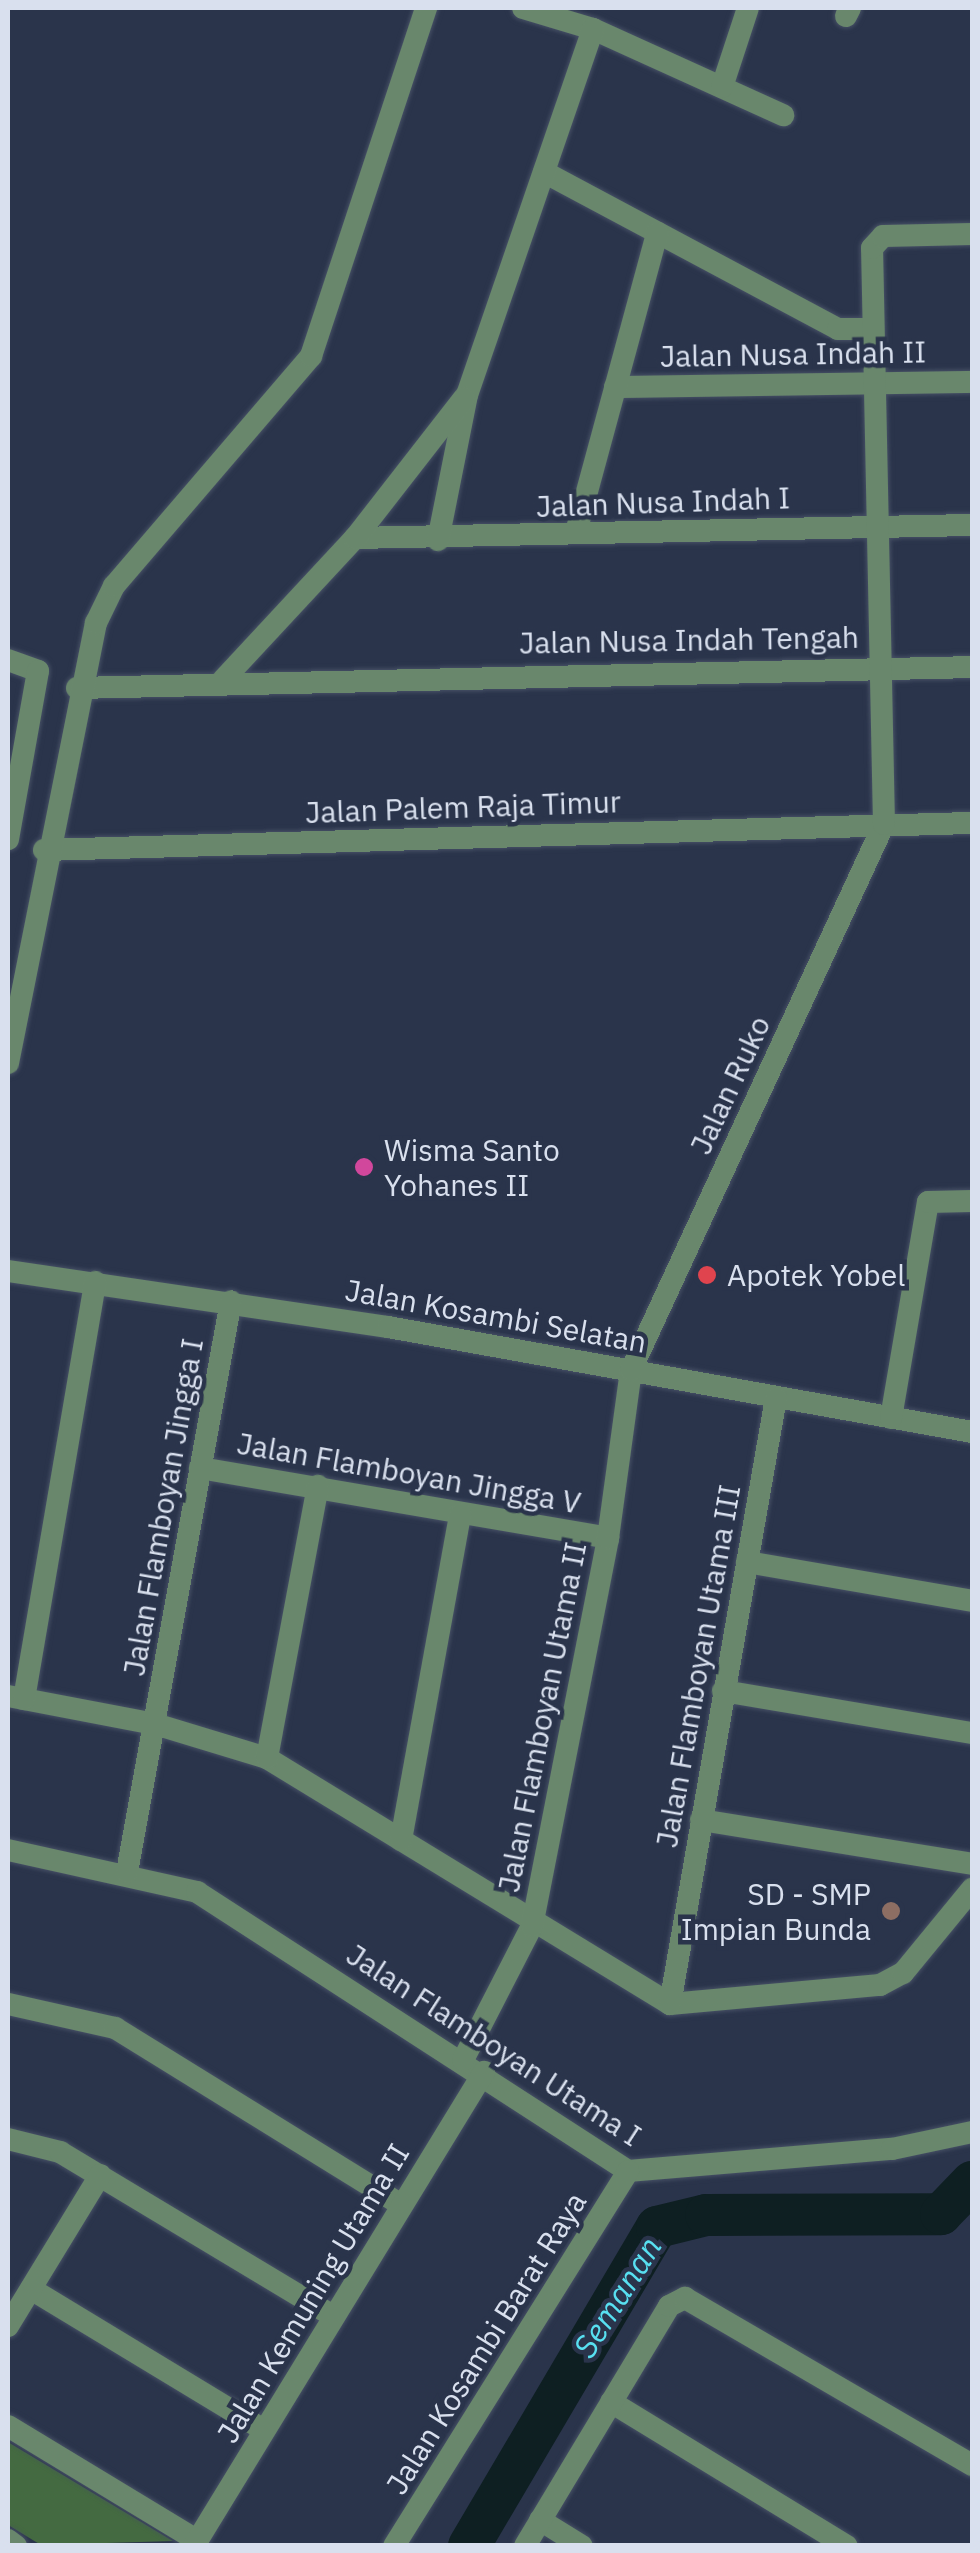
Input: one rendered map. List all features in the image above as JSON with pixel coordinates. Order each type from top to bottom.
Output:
[{"type":"street","points":[[8,1063],[44,850],[77,688],[114,586],[311,356],[426,8]]},
{"type":"street","points":[[524,8],[593,28],[783,114]]},
{"type":"street","points":[[722,87],[748,8]]},
{"type":"street","points":[[438,540],[467,395],[593,28]]},
{"type":"street","points":[[544,172],[838,329],[873,329]]},
{"type":"street","points":[[576,532],[658,233]]},
{"type":"street","points":[[884,824],[873,329],[877,238],[972,234]]},
{"type":"street","name":"Jalan Nusa Indah II","points":[[615,386],[972,382]]},
{"type":"street","points":[[223,680],[355,538],[467,395]]},
{"type":"street","name":"Jalan Nusa Indah I","points":[[355,538],[438,540],[576,532],[972,525]]},
{"type":"street","points":[[8,660],[38,671],[8,839]]},
{"type":"street","name":"Jalan Nusa Indah Tengah","points":[[77,688],[223,680],[972,667]]},
{"type":"street","name":"Jalan Ruko","points":[[630,1370],[884,824]]},
{"type":"street","name":"Jalan Palem Raja Timur","points":[[44,850],[972,824]]},
{"type":"street","points":[[891,1418],[928,1202],[972,1201]]},
{"type":"street","name":"Jalan Kosambi Selatan","points":[[8,1271],[231,1301],[972,1432]]},
{"type":"street","points":[[16,1698],[95,1282]]},
{"type":"street","name":"Jalan Flamboyan Jingga I","points":[[127,1872],[231,1301]]},
{"type":"street","name":"Jalan Flamboyan Utama II","points":[[463,2060],[532,1926],[608,1538],[630,1370]]},
{"type":"street","name":"Jalan Flamboyan Utama III","points":[[670,2004],[776,1398]]},
{"type":"street","name":"Jalan Flamboyan Jingga V","points":[[200,1468],[608,1538]]},
{"type":"street","points":[[267,1758],[318,1486]]},
{"type":"street","points":[[401,1840],[460,1514]]},
{"type":"street","points":[[747,1562],[972,1601]]},
{"type":"street","points":[[723,1691],[972,1733]]},
{"type":"street","name":"Jalan Flamboyan Jingga I","points":[[16,1698],[155,1724]]},
{"type":"street","points":[[155,1724],[267,1758],[532,1926],[670,2004],[880,1985],[903,1973],[972,1889]]},
{"type":"street","points":[[701,1820],[972,1864]]},
{"type":"street","name":"Jalan Flamboyan Utama I","points":[[8,1854],[127,1872],[196,1892],[484,2072],[628,2172],[892,2148],[972,2132]]},
{"type":"street","points":[[8,2004],[115,2028],[400,2204]]},
{"type":"street","name":"Jalan Kemuning Utama II","points":[[196,2543],[484,2072]]},
{"type":"street","points":[[8,2139],[60,2152],[333,2316]]},
{"type":"street","name":"Jalan Kosambi Barat Raya","points":[[394,2546],[628,2172]]},
{"type":"street","points":[[8,2326],[100,2175]]},
{"type":"street","points":[[30,2289],[264,2430]]},
{"type":"street","points":[[525,2546],[669,2306],[685,2298],[972,2465]]},
{"type":"street","points":[[611,2402],[847,2546]]},
{"type":"street","points":[[8,2426],[196,2543]]},
{"type":"street","points":[[540,2520],[582,2546]]},
{"type":"street","points":[[8,2540],[16,2546]]},
{"type":"green space","points":[[8,2442],[173,2541],[41,2545],[8,2525]]},
{"type":"waterway","name":"Semanan","points":[[469,2546],[657,2227],[706,2215],[941,2214],[972,2182]]},
{"type":"place","name":"Wisma Santo Yohanes II","points":[[364,1167]]},
{"type":"place","name":"Apotek Yobel","points":[[707,1275]]},
{"type":"place","name":"SD - SMP Impian Bunda","points":[[891,1911]]}]
